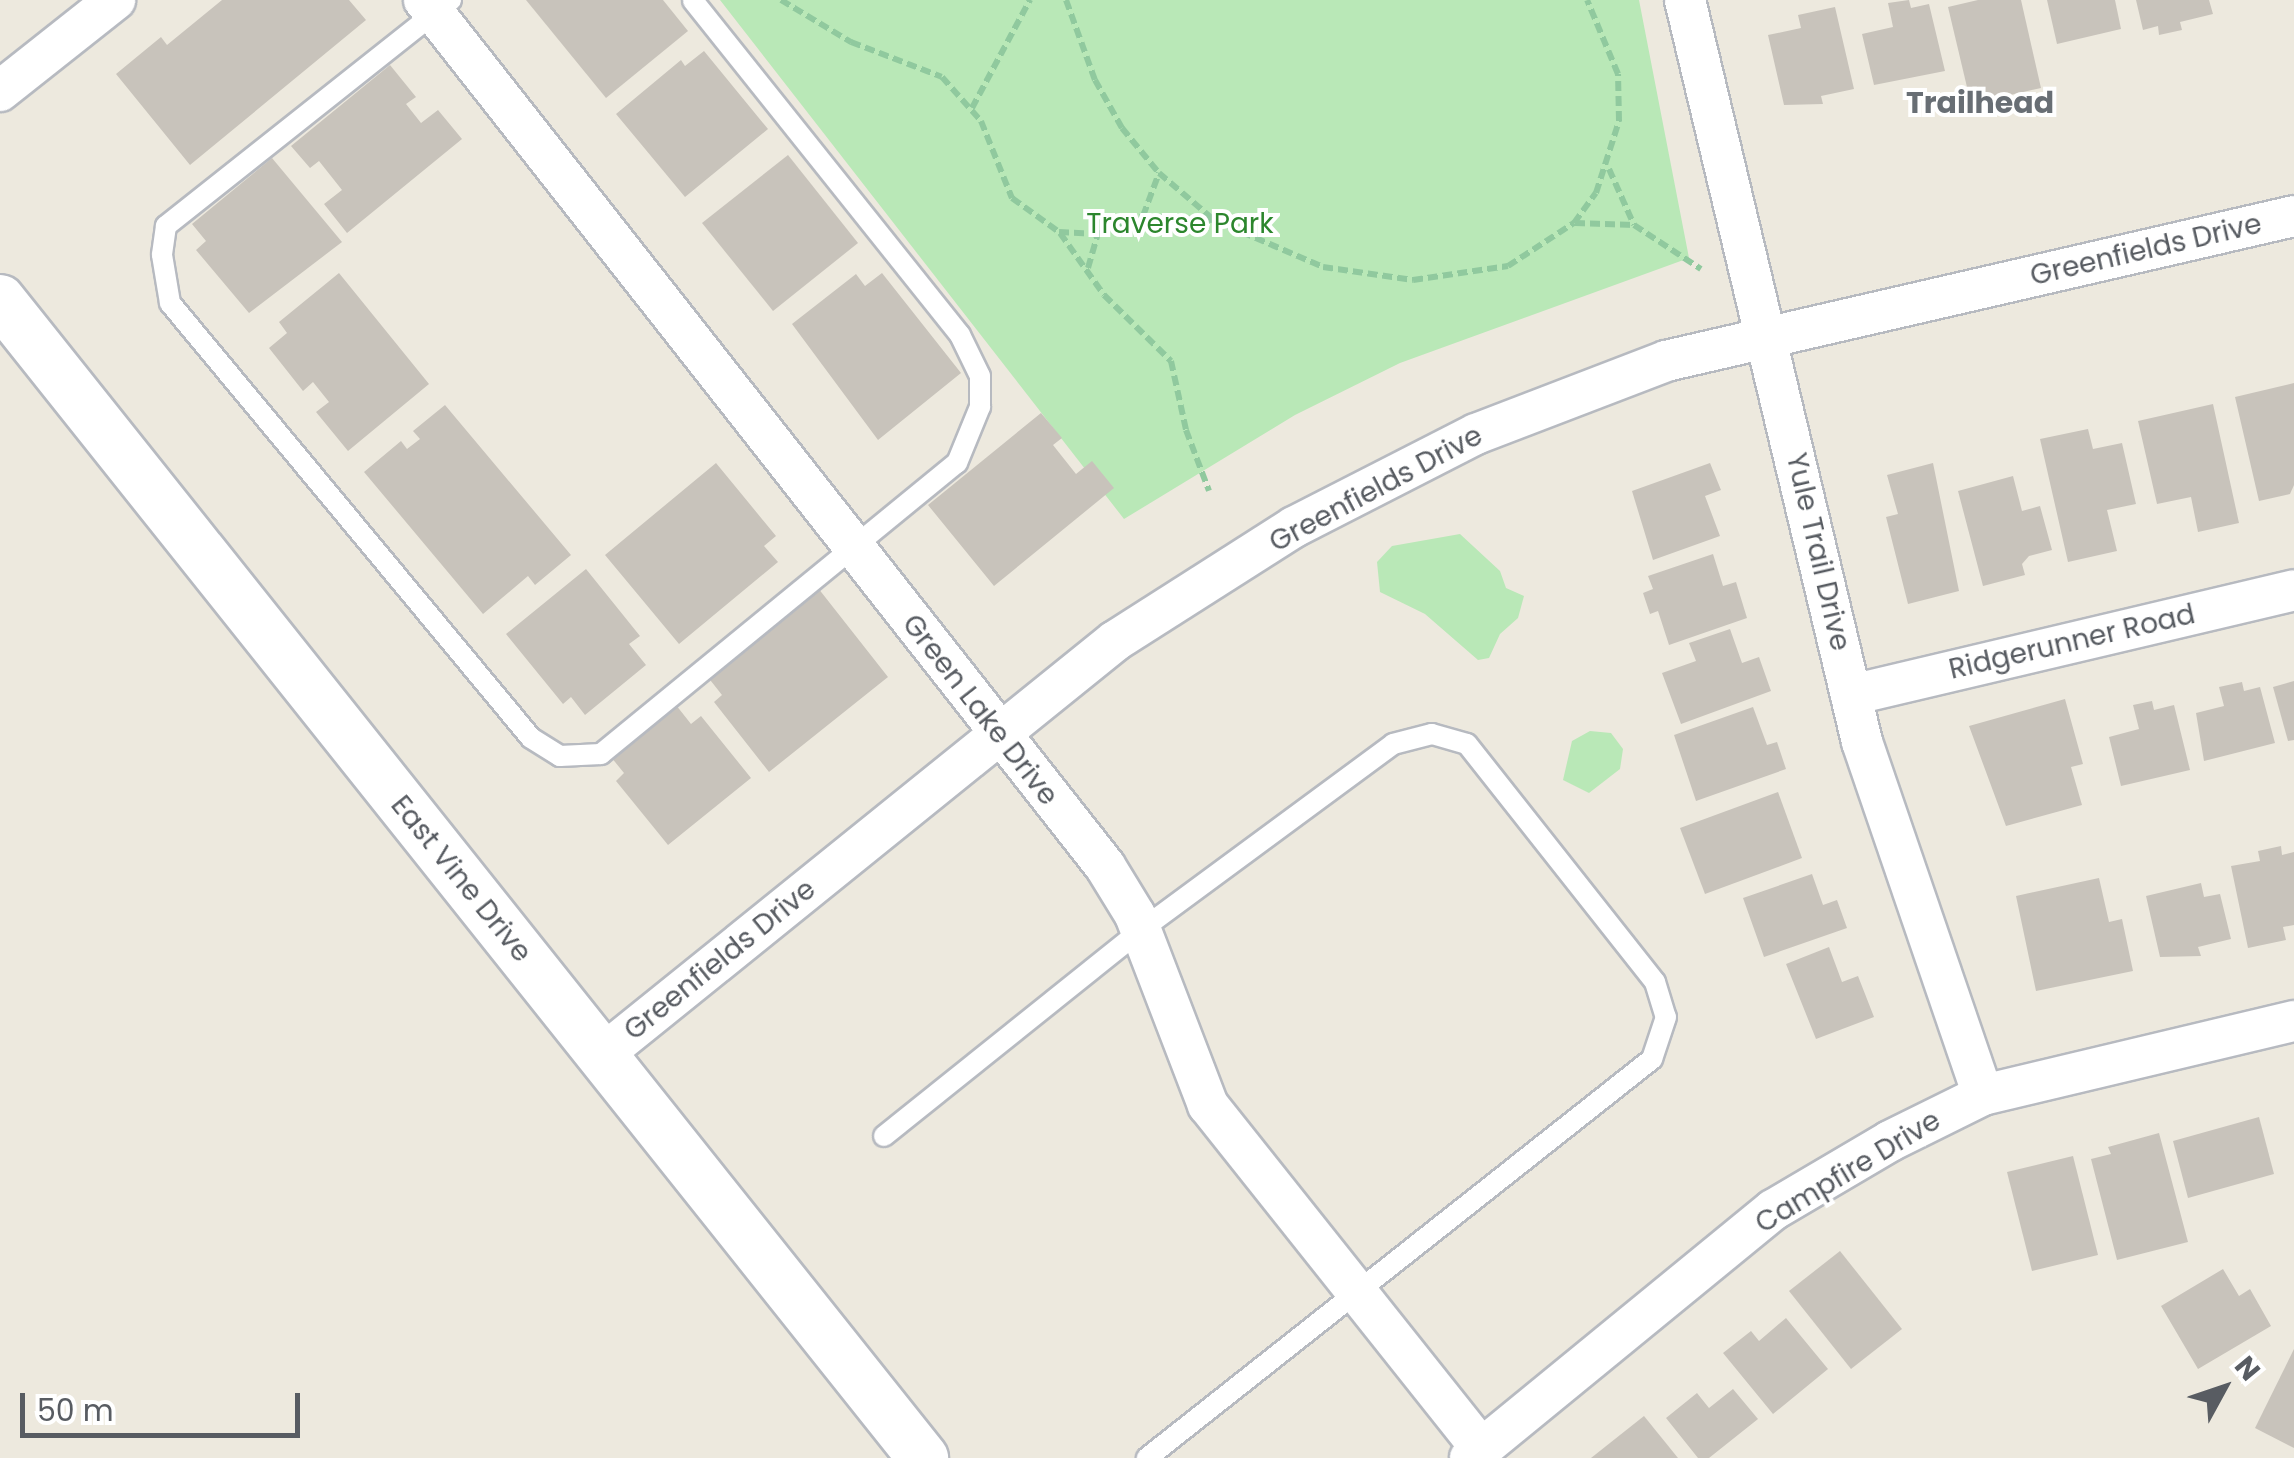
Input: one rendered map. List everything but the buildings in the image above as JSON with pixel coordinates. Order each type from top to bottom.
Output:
[{"type":"street","points":[[0,91],[115,0]]},
{"type":"street","name":"Yule Trail Drive","points":[[1685,0],[1769,338],[1851,695],[1983,1095]]},
{"type":"street","name":"Green Lake Drive","points":[[437,4],[852,548],[1105,866],[1141,930],[1208,1106],[1476,1453]]},
{"type":"street","name":"Greenfields Drive","points":[[602,1056],[1115,641],[1294,527],[1476,434],[1666,361],[2294,216]]},
{"type":"street","name":"East Vine Drive","points":[[0,300],[923,1458]]},
{"type":"street","name":"Ridgerunner Road","points":[[1851,695],[2294,590]]},
{"type":"street","name":"Campfire Drive","points":[[1476,1453],[1772,1210],[1983,1095],[2294,1021]]},
{"type":"lane","points":[[437,4],[166,226],[162,255],[170,303],[531,738],[560,756],[601,754],[957,463],[980,407],[980,376],[960,335],[692,0]]},
{"type":"lane","points":[[884,1136],[1141,930],[1393,744],[1432,734],[1467,744],[1654,982],[1666,1017],[1652,1059],[1147,1458]]},
{"type":"path","points":[[781,0],[852,42],[942,78],[972,108],[1012,198],[1060,232],[1104,296],[1172,361],[1186,430],[1209,491]]},
{"type":"path","points":[[972,108],[1030,0]]},
{"type":"path","points":[[1066,0],[1094,80],[1159,174],[1214,220],[1323,267],[1414,280],[1508,266],[1574,222],[1608,168],[1619,121],[1618,74],[1587,0]]},
{"type":"path","points":[[1608,168],[1634,226]]},
{"type":"path","points":[[1143,216],[1159,174]]},
{"type":"path","points":[[1060,232],[1098,234],[1143,216],[1214,220]]},
{"type":"path","points":[[1574,222],[1634,226],[1700,269]]},
{"type":"path","points":[[1088,268],[1098,234]]},
{"type":"green space","name":"Traverse Park","points":[[720,0],[1639,0],[1689,258],[1400,363],[1295,415],[1124,519]]},
{"type":"green space","points":[[1460,534],[1500,571],[1506,588],[1524,596],[1518,618],[1500,634],[1489,658],[1478,660],[1425,614],[1380,592],[1377,562],[1392,546]]},
{"type":"green space","points":[[1590,731],[1611,733],[1623,749],[1620,769],[1589,793],[1563,780],[1572,741]]},
{"type":"district","name":"Trailhead","points":[[1980,103]]}]
